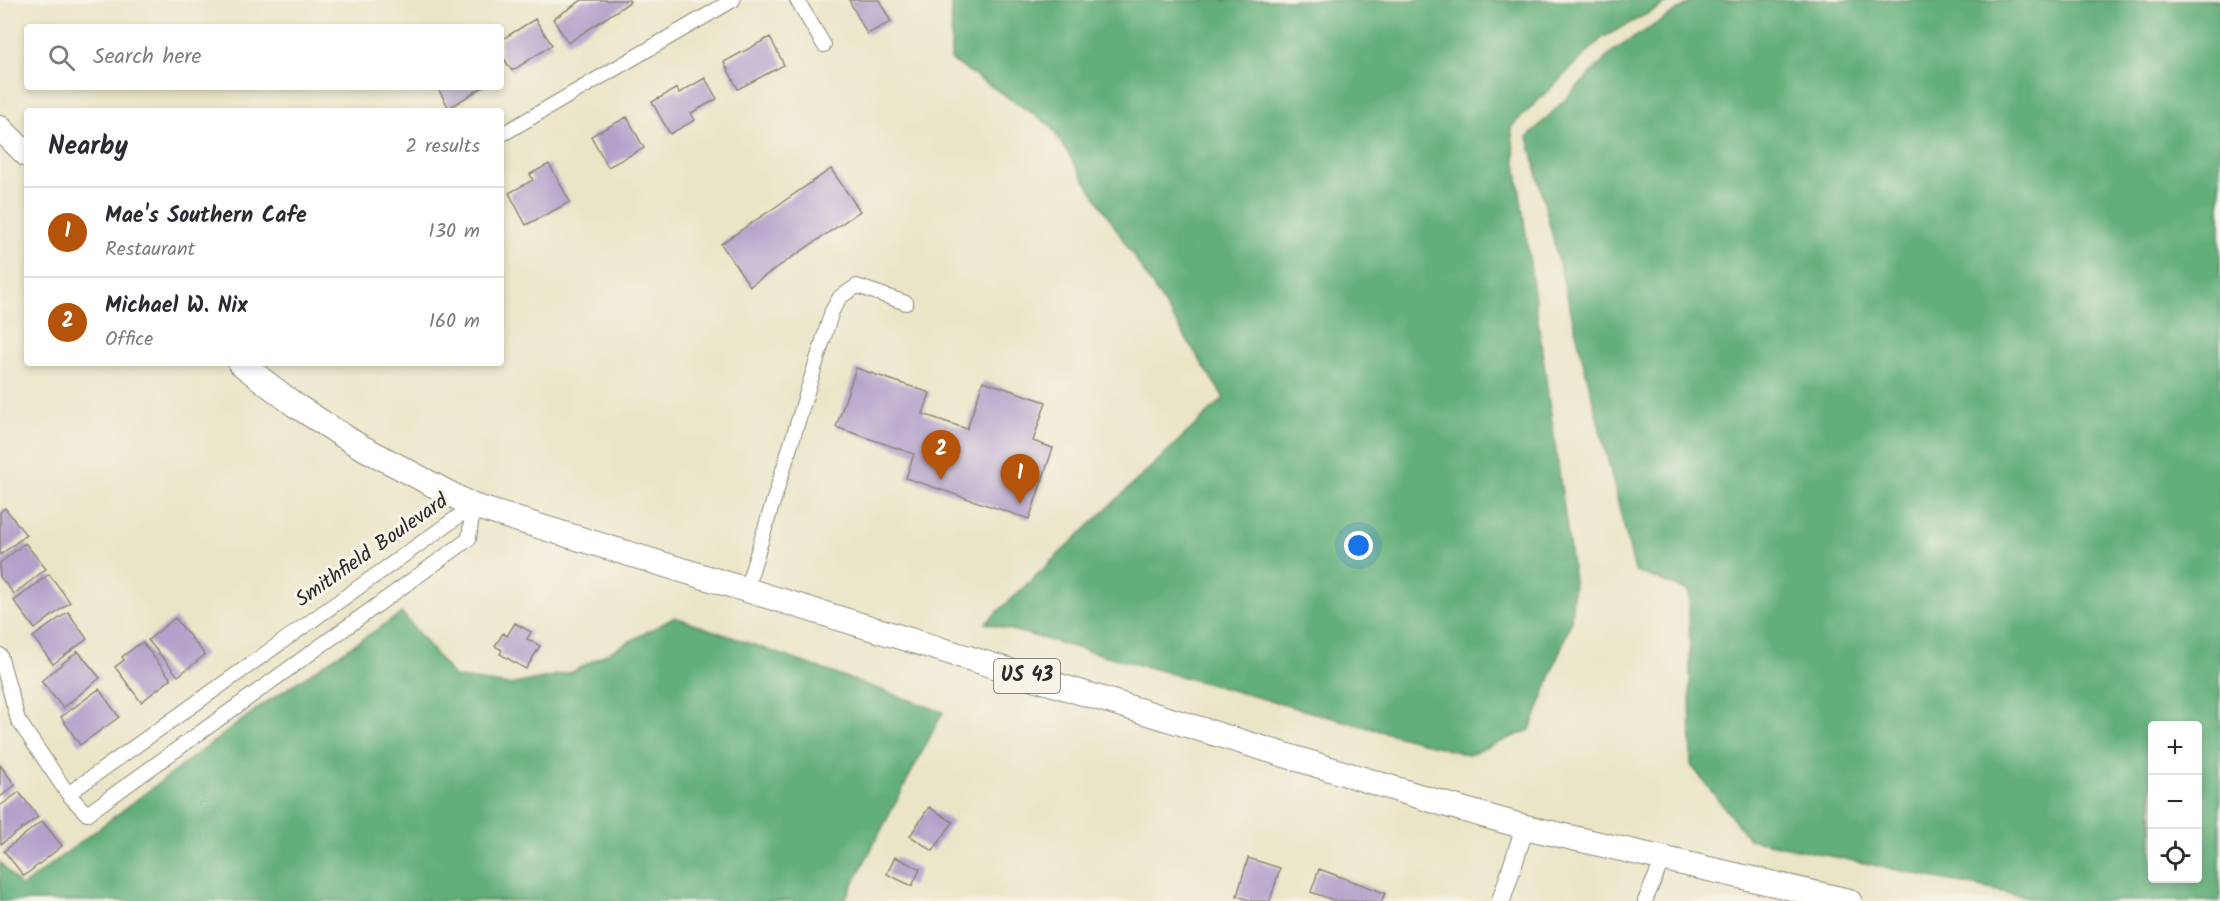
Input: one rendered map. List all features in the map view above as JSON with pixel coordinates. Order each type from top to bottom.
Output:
[{"type":"highway","points":[[0,129],[24,152]]},
{"type":"highway","name":"US 43","points":[[244,366],[295,405],[356,444],[473,506],[1525,827],[1849,901]]},
{"type":"street","points":[[504,133],[733,0]]},
{"type":"street","points":[[797,0],[824,45]]},
{"type":"street","points":[[746,590],[832,311],[840,297],[857,286],[906,303]]},
{"type":"street","name":"Smithfield Boulevard","points":[[473,506],[469,539],[87,814],[68,794],[473,506]]},
{"type":"street","points":[[0,655],[18,720],[68,794]]},
{"type":"street","points":[[1501,901],[1525,827]]},
{"type":"street","points":[[1645,901],[1663,859]]},
{"type":"green space","points":[[952,0],[1673,0],[1602,38],[1511,127],[1574,580],[1571,622],[1530,730],[1468,755],[986,623],[1224,398],[1050,125],[951,60]]},
{"type":"green space","points":[[1694,0],[2220,0],[2220,901],[2046,901],[1749,839],[1691,765],[1689,591],[1635,571],[1528,137],[1613,51]]},
{"type":"green space","points":[[402,613],[454,677],[509,685],[572,672],[675,617],[943,712],[844,901],[0,901],[0,862],[21,887],[262,705]]},
{"type":"building","points":[[582,0],[629,0],[630,2],[568,43],[553,19]]},
{"type":"building","points":[[849,0],[879,0],[891,22],[867,34]]},
{"type":"building","points":[[535,19],[552,45],[512,71],[504,59],[504,38]]},
{"type":"building","points":[[770,37],[784,65],[738,89],[724,62]]},
{"type":"building","points":[[705,78],[717,99],[691,113],[695,120],[670,134],[652,102],[677,88],[679,93]]},
{"type":"building","points":[[439,90],[478,90],[449,108]]},
{"type":"building","points":[[627,117],[644,148],[608,167],[591,136]]},
{"type":"building","points":[[549,164],[570,202],[526,225],[509,193],[533,180],[530,174]]},
{"type":"building","points":[[831,169],[860,211],[750,286],[721,244]]},
{"type":"building","points":[[856,368],[930,393],[923,414],[967,429],[983,381],[1046,402],[1033,441],[1053,448],[1029,519],[906,478],[914,454],[836,427]]},
{"type":"building","points":[[5,508],[26,535],[0,555],[0,512]]},
{"type":"building","points":[[25,543],[46,569],[14,594],[0,577],[0,563]]},
{"type":"building","points":[[49,574],[70,602],[35,629],[14,601]]},
{"type":"building","points":[[68,612],[87,639],[53,664],[33,637]]},
{"type":"building","points":[[175,618],[205,655],[178,676],[148,640]]},
{"type":"building","points":[[515,623],[531,632],[527,639],[540,646],[526,669],[500,654],[502,650],[495,646],[503,633],[507,636]]},
{"type":"building","points":[[142,642],[171,679],[141,702],[115,667],[124,660],[122,657]]},
{"type":"building","points":[[78,651],[100,678],[63,708],[41,681]]},
{"type":"building","points":[[99,689],[119,717],[80,745],[61,717]]},
{"type":"building","points":[[0,765],[15,785],[0,797]]},
{"type":"building","points":[[19,792],[38,817],[1,844],[0,806]]},
{"type":"building","points":[[929,807],[953,822],[933,851],[910,836]]},
{"type":"building","points":[[42,821],[62,846],[24,876],[4,851]]},
{"type":"building","points":[[895,857],[920,869],[912,886],[887,874]]},
{"type":"building","points":[[1248,858],[1280,868],[1270,901],[1252,901],[1237,896]]},
{"type":"building","points":[[1319,869],[1385,893],[1382,901],[1336,901],[1311,892]]},
{"type":"place","name":"Michael W. Nix","points":[[941,480]]},
{"type":"place","name":"Mae's Southern Cafe","points":[[1020,504]]}]
